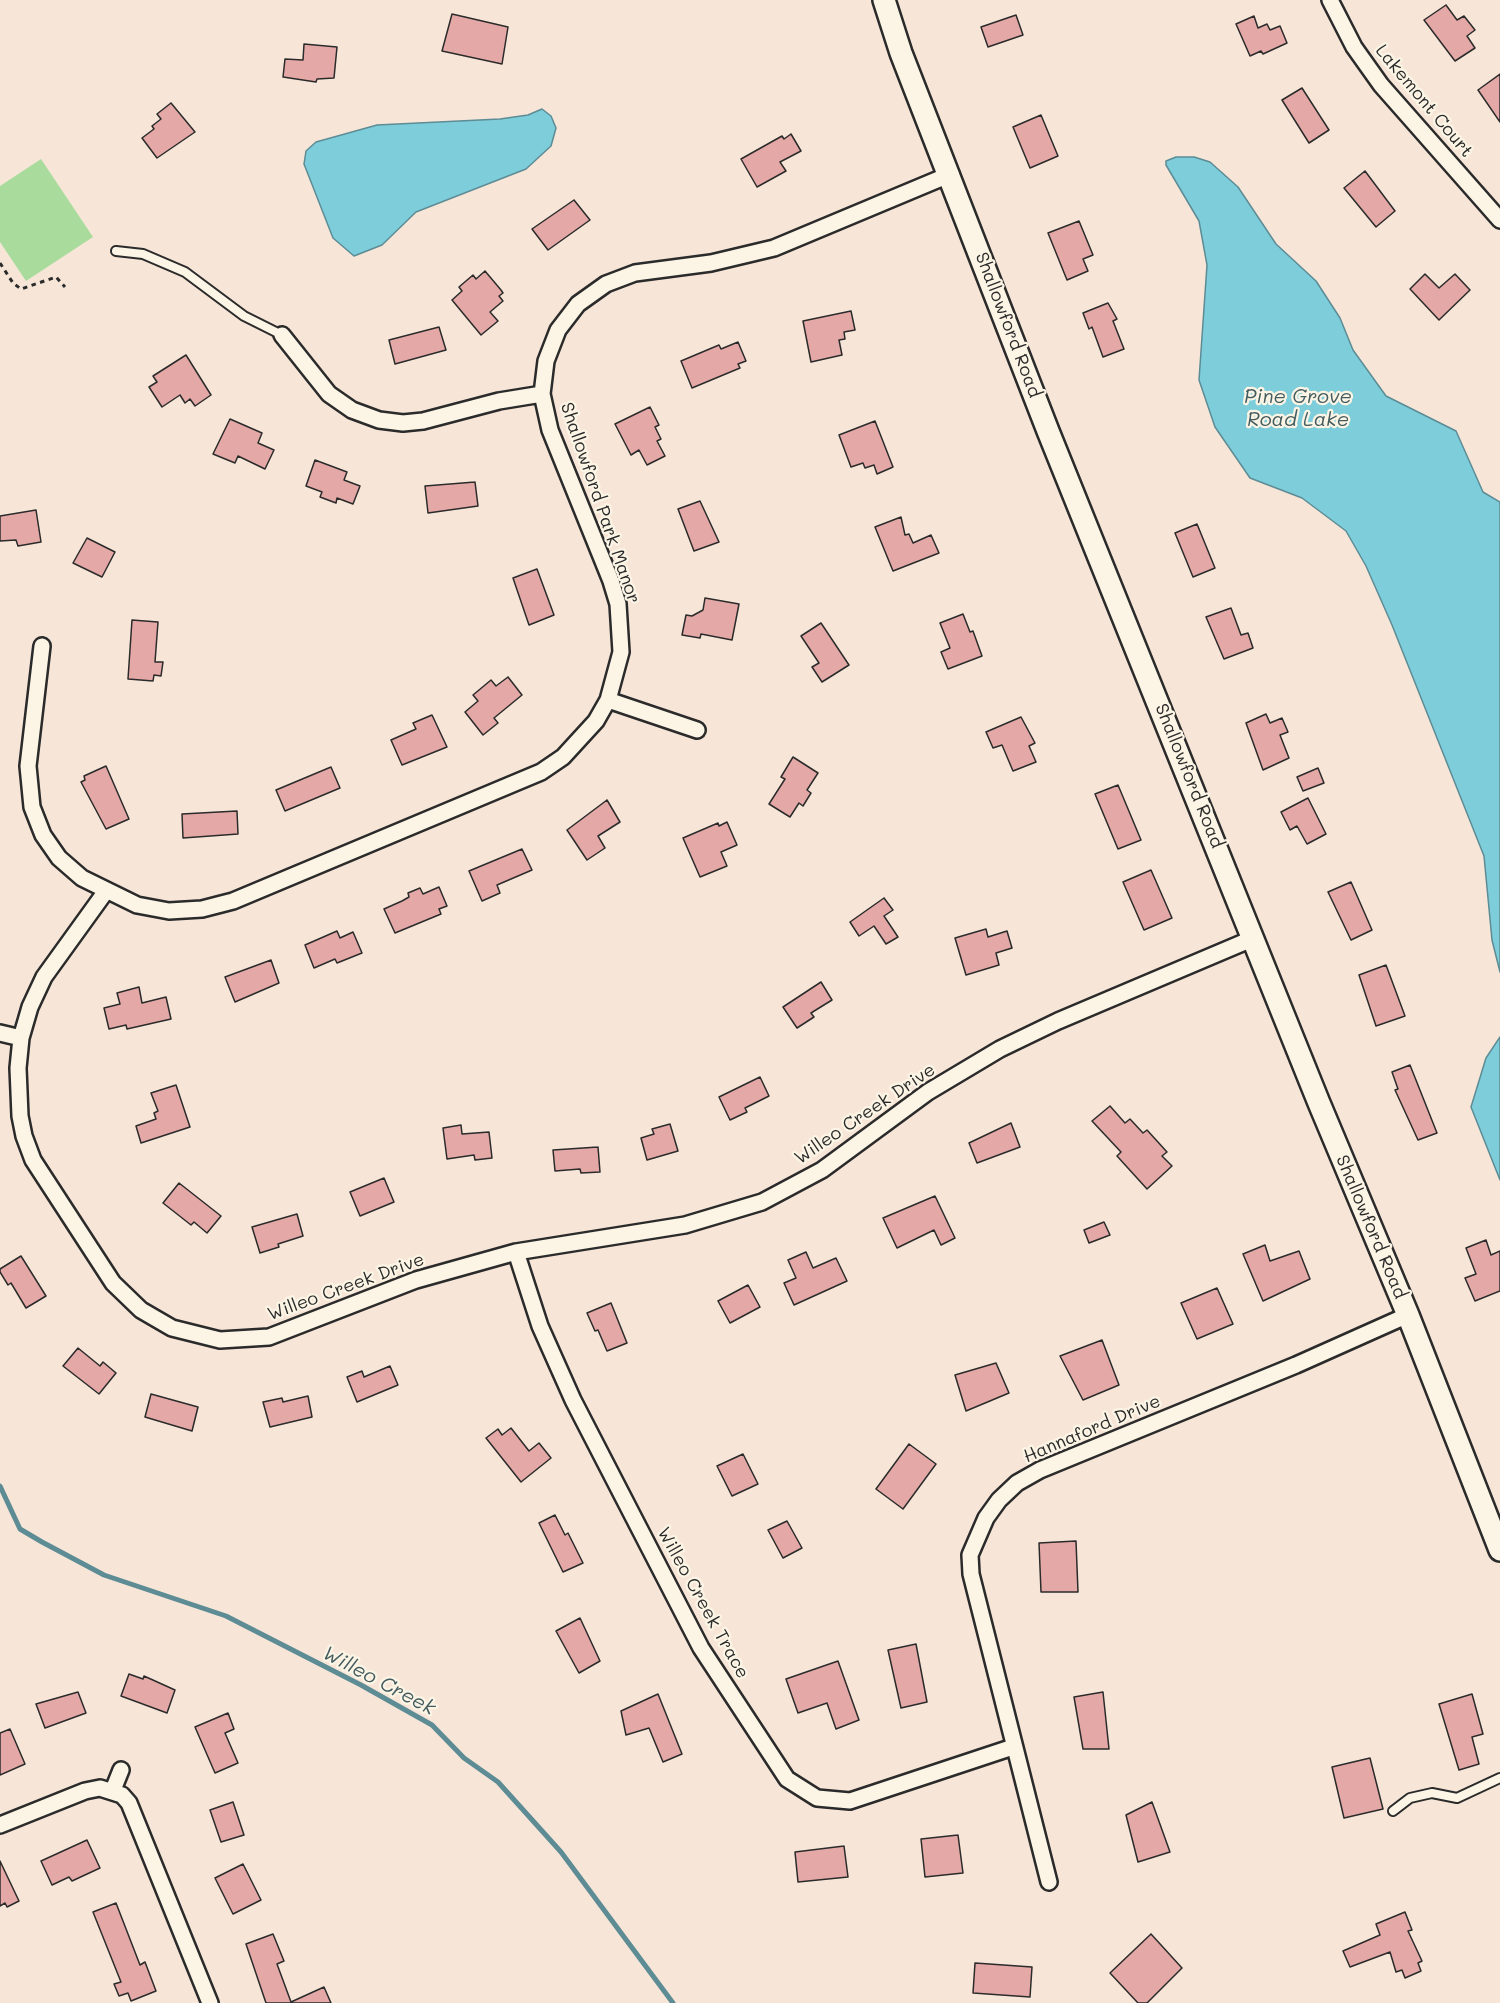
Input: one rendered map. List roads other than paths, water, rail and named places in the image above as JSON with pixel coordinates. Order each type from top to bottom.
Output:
[{"type":"street","name":"Shallowford Road","points":[[884,0],[901,53],[951,174],[1048,431],[1319,1103],[1408,1315],[1500,1550]]},
{"type":"street","name":"Lakemont Court","points":[[1330,0],[1354,46],[1381,85],[1500,220]]},
{"type":"street","name":"Shallowford Park Manor","points":[[106,891],[137,904],[169,910],[202,909],[233,901],[541,772],[581,740],[608,700],[621,652],[618,604],[550,430],[542,394],[546,361],[558,330],[578,304],[606,284],[635,273],[711,263],[774,248],[951,174]]},
{"type":"street","points":[[282,335],[329,394],[352,410],[379,420],[403,423],[423,421],[499,401],[542,394]]},
{"type":"street","points":[[42,646],[28,766],[32,807],[43,835],[59,858],[82,878],[106,891]]},
{"type":"street","points":[[608,700],[697,730]]},
{"type":"street","name":"Willeo Creek Drive","points":[[106,891],[44,977],[30,1007],[21,1038],[18,1068],[20,1116],[33,1160],[113,1283],[141,1310],[172,1328],[220,1340],[269,1337],[416,1280],[516,1252],[685,1226],[762,1202],[822,1170],[928,1092],[1000,1049],[1058,1021],[1254,938]]},
{"type":"street","points":[[0,1033],[21,1038]]},
{"type":"street","name":"Willeo Creek Trace","points":[[516,1252],[540,1326],[573,1400],[701,1648],[787,1779],[817,1797],[850,1801],[1013,1747]]},
{"type":"street","name":"Hannaford Drive","points":[[1049,1882],[970,1574],[970,1555],[978,1533],[999,1500],[1017,1483],[1040,1470],[1296,1365],[1408,1315]]},
{"type":"street","points":[[113,1790],[122,1770]]},
{"type":"street","points":[[0,1825],[85,1791],[100,1788],[113,1790],[129,1803],[210,2003]]},
{"type":"lane","points":[[116,250],[143,254],[185,272],[244,316],[282,335]]},
{"type":"lane","points":[[1393,1811],[1410,1798],[1432,1793],[1457,1798],[1500,1778]]},
{"type":"water","points":[[542,109],[551,116],[556,128],[551,146],[526,169],[416,212],[382,245],[354,256],[333,238],[304,164],[306,151],[316,142],[377,125],[500,119],[528,115]]},
{"type":"water","name":"Pine Grove Road Lake","points":[[1176,157],[1194,157],[1210,162],[1238,187],[1276,244],[1316,281],[1340,318],[1353,350],[1386,396],[1456,431],[1483,492],[1500,502],[1500,972],[1492,940],[1484,856],[1392,625],[1366,566],[1346,531],[1302,498],[1250,478],[1215,427],[1199,380],[1207,265],[1199,221],[1166,165],[1166,161]]},
{"type":"water","points":[[1500,1037],[1500,1180],[1471,1107],[1486,1058]]},
{"type":"waterway","name":"Willeo Creek","points":[[0,1486],[20,1529],[42,1542],[104,1575],[226,1616],[361,1685],[432,1725],[464,1758],[498,1782],[561,1852],[673,2003]]}]
